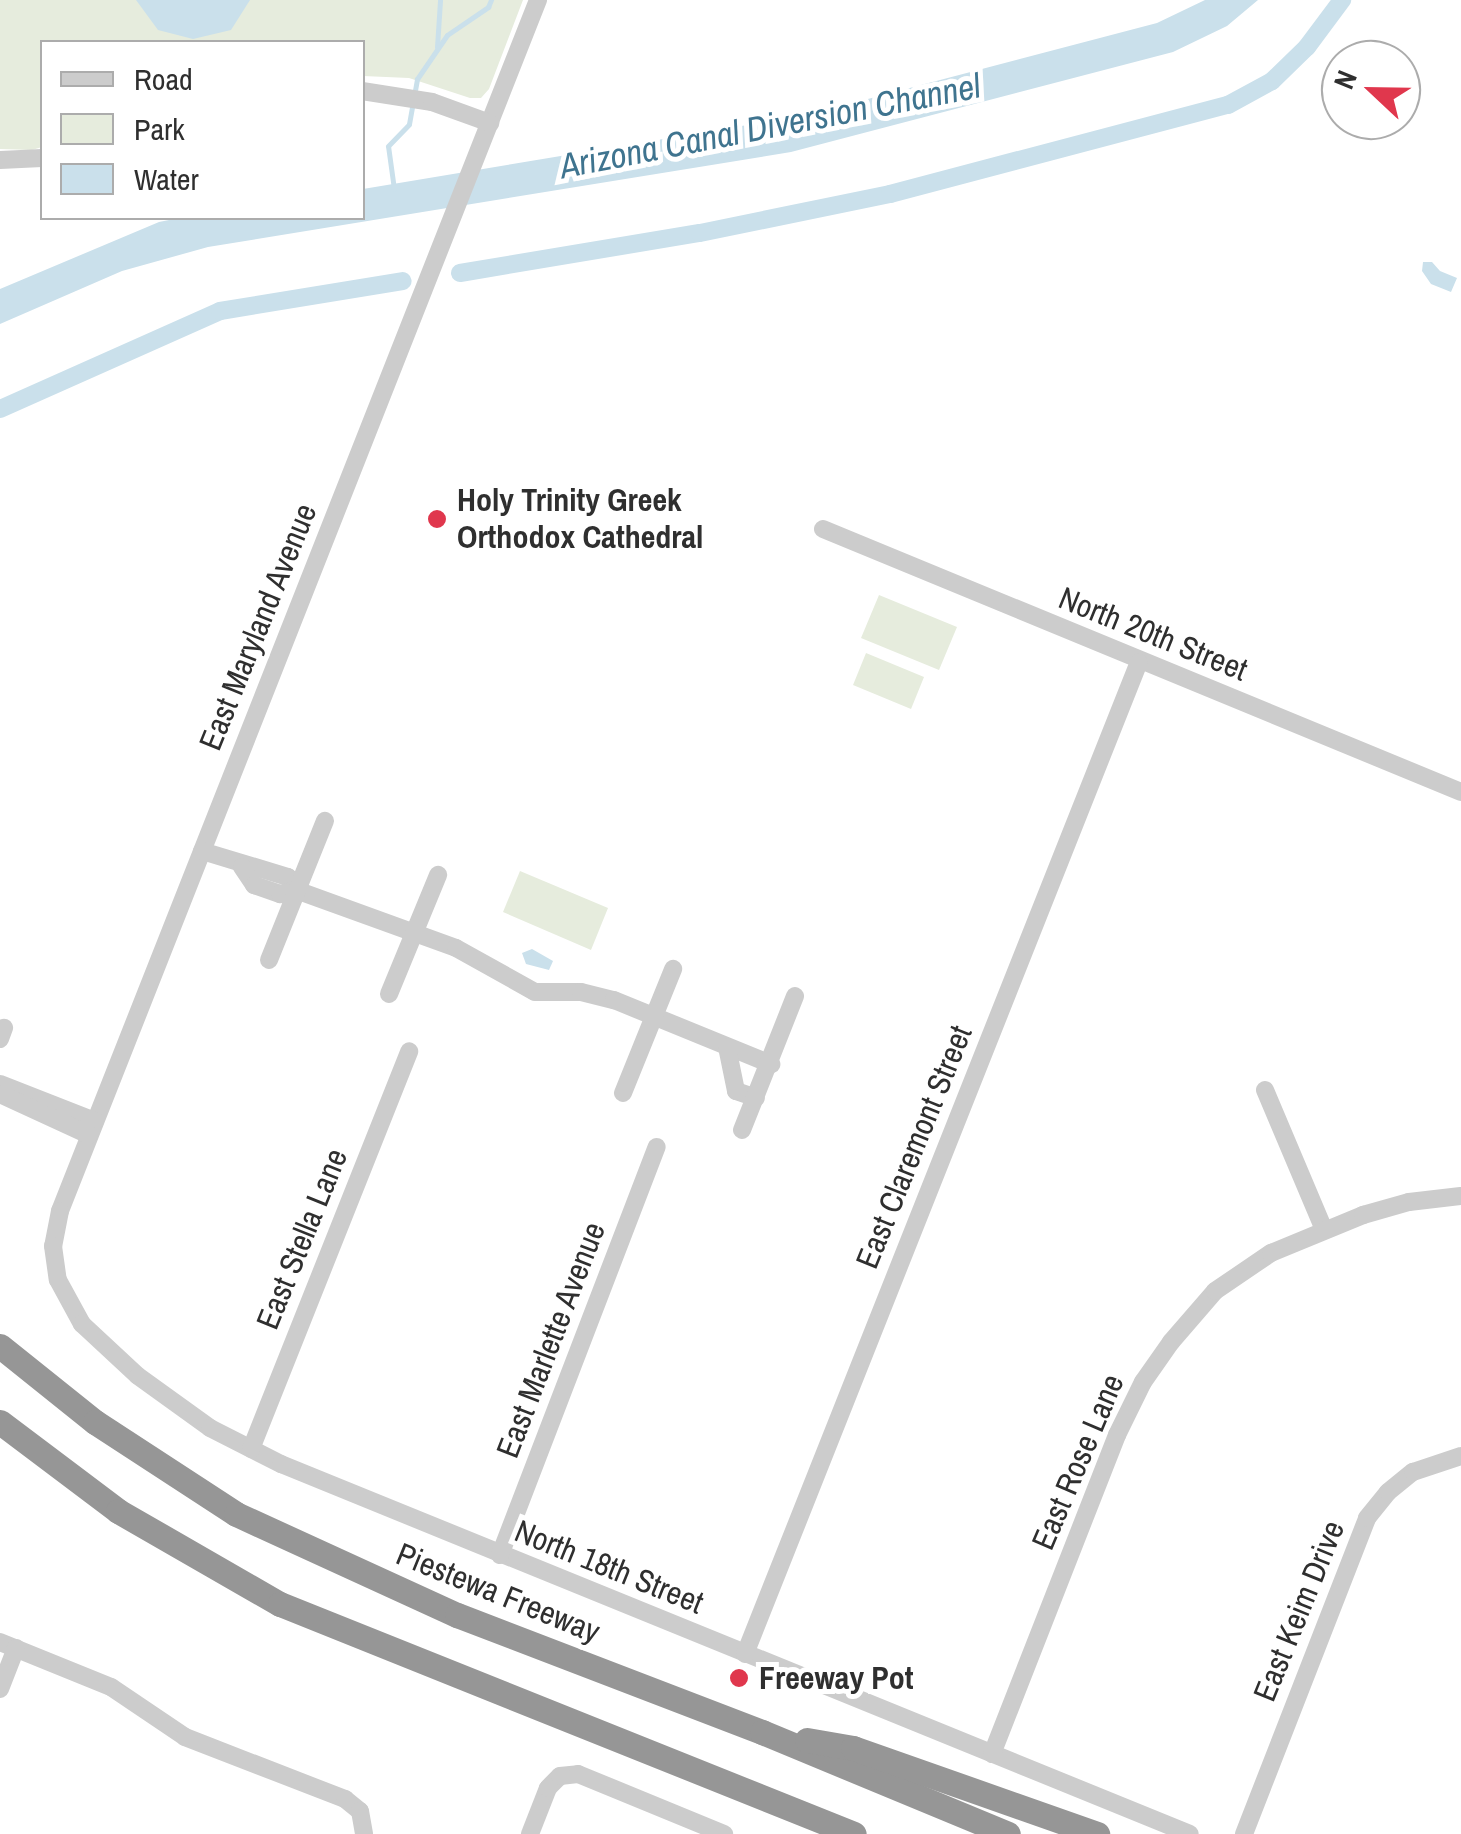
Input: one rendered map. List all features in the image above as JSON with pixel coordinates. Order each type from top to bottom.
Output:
[{"type":"highway","name":"Piestewa Freeway","points":[[0,1346],[95,1422],[236,1514],[458,1615],[762,1732],[1008,1834]]},
{"type":"highway","points":[[0,1422],[118,1512],[280,1604],[854,1834]]},
{"type":"highway","points":[[762,1732],[853,1748],[1096,1834]]},
{"type":"highway","points":[[752,1793],[822,1834]]},
{"type":"street","name":"East Maryland Avenue","points":[[58,1280],[53,1246],[56,1229],[92,1128],[538,0]]},
{"type":"street","points":[[365,91],[432,102],[490,123]]},
{"type":"street","points":[[0,160],[40,158]]},
{"type":"street","name":"North 20th Street","points":[[822,529],[1461,792]]},
{"type":"street","name":"East Claremont Street","points":[[746,1654],[1139,662]]},
{"type":"street","points":[[269,960],[325,821]]},
{"type":"street","points":[[202,852],[242,867],[259,866],[288,877],[296,890],[456,948],[535,992],[581,992],[771,1064]]},
{"type":"street","points":[[389,994],[438,876]]},
{"type":"street","points":[[623,1093],[673,969]]},
{"type":"street","points":[[742,1130],[795,996]]},
{"type":"street","points":[[726,1047],[736,1091],[756,1098]]},
{"type":"street","name":"East Stella Lane","points":[[252,1449],[408,1051]]},
{"type":"street","points":[[1265,1090],[1324,1230]]},
{"type":"street","points":[[6,1091],[92,1128]]},
{"type":"street","name":"East Marlette Avenue","points":[[500,1555],[657,1147]]},
{"type":"street","name":"East Rose Lane","points":[[992,1754],[1117,1435],[1143,1382],[1215,1291],[1271,1253],[1324,1230],[1409,1202],[1461,1196]]},
{"type":"street","name":"North 18th Street","points":[[58,1280],[71,1309],[106,1349],[187,1414],[252,1449],[500,1555],[1190,1834]]},
{"type":"street","name":"East Keim Drive","points":[[1244,1834],[1367,1518],[1388,1492],[1412,1472],[1461,1456]]},
{"type":"street","points":[[0,1689],[8,1645],[111,1687],[186,1736],[345,1799],[360,1810],[364,1834]]},
{"type":"street","points":[[530,1834],[548,1788],[560,1776],[578,1774],[724,1834]]},
{"type":"green space","points":[[0,0],[523,0],[489,89],[481,98],[409,78],[365,76],[365,40],[40,40],[40,148],[0,149]]},
{"type":"green space","points":[[879,595],[957,627],[939,670],[861,638]]},
{"type":"green space","points":[[866,653],[924,677],[911,709],[853,685]]},
{"type":"green space","points":[[520,871],[608,908],[591,950],[503,912]]},
{"type":"water","points":[[136,0],[250,0],[231,30],[193,39],[158,30]]},
{"type":"water","name":"Arizona Canal Diversion Channel","points":[[1205,0],[1258,0],[1227,26],[1173,52],[791,152],[208,247],[122,271],[0,324],[0,289],[159,222],[365,220],[365,189],[807,115],[1157,23]]},
{"type":"water","points":[[1423,262],[1432,262],[1440,271],[1457,278],[1451,292],[1431,284],[1422,271]]},
{"type":"water","points":[[532,949],[553,961],[549,970],[526,964],[522,953]]},
{"type":"waterway","points":[[437,47],[440,0]]},
{"type":"waterway","points":[[394,189],[388,146],[409,124],[417,79],[447,35],[488,7],[491,0]]},
{"type":"waterway","points":[[460,273],[700,233],[890,194],[1228,105],[1272,81],[1307,47],[1342,0]]},
{"type":"waterway","points":[[0,409],[220,311],[403,281]]},
{"type":"place","name":"Holy Trinity Greek Orthodox Cathedral","points":[[437,519]]},
{"type":"place","name":"Freeway Pot","points":[[739,1678]]}]
